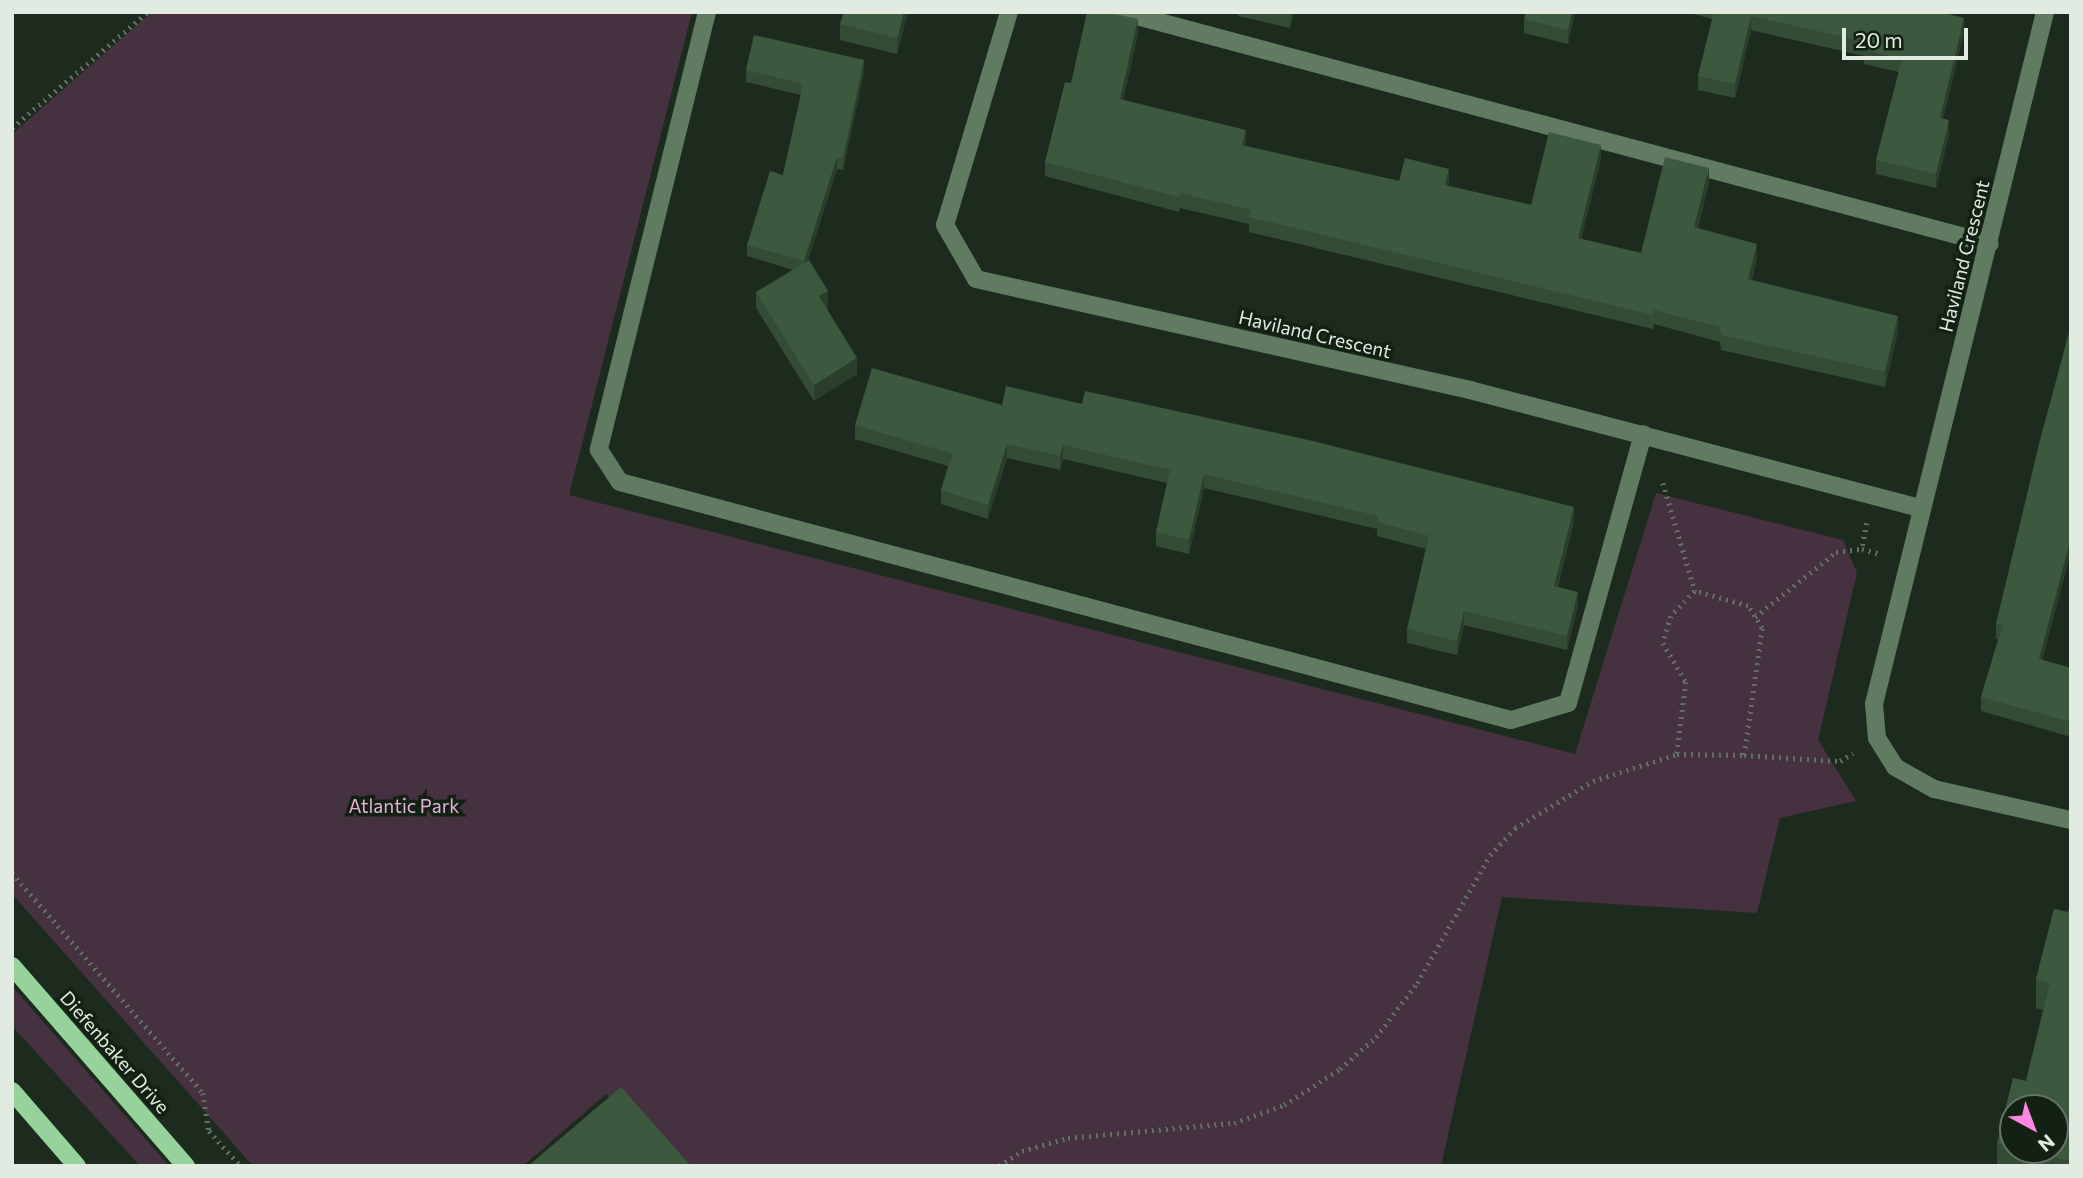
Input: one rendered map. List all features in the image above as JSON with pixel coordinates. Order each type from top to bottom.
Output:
[{"type":"main road","name":"Diefenbaker Drive","points":[[12,966],[186,1166]]},
{"type":"main road","points":[[12,1091],[77,1166]]},
{"type":"street","points":[[707,12],[599,450],[620,482],[1511,720],[1569,703],[1643,434]]},
{"type":"street","name":"Haviland Crescent","points":[[1009,12],[945,225],[976,279],[1643,434],[1920,508]]},
{"type":"street","points":[[1122,12],[1990,244]]},
{"type":"street","name":"Haviland Crescent","points":[[2045,12],[1990,244],[1920,508],[1874,704],[1883,754],[1895,767],[1934,789],[2071,820]]},
{"type":"path","points":[[12,128],[148,12]]},
{"type":"path","points":[[1662,480],[1695,591]]},
{"type":"path","points":[[1861,549],[1872,495]]},
{"type":"path","points":[[1755,617],[1836,552],[1861,549],[1907,561]]},
{"type":"path","points":[[1695,591],[1748,606],[1762,628],[1744,755]]},
{"type":"path","points":[[1677,754],[1686,682],[1663,643],[1671,616],[1695,591]]},
{"type":"path","points":[[999,1166],[1022,1151],[1068,1138],[1234,1123],[1284,1105],[1340,1069],[1376,1037],[1417,983],[1490,855],[1515,828],[1593,781],[1677,754],[1840,761]]},
{"type":"path","points":[[12,873],[203,1093],[209,1131],[241,1166]]},
{"type":"green space","name":"Atlantic Park","points":[[152,12],[692,12],[569,495],[1575,754],[1656,493],[1843,540],[1857,573],[1818,740],[1856,801],[1780,818],[1757,913],[1502,897],[1441,1166],[668,1166],[606,1094],[523,1166],[253,1166],[12,894],[12,134]]},
{"type":"green space","points":[[12,986],[169,1166],[140,1166],[12,1026]]},
{"type":"building","points":[[844,12],[904,12],[897,38],[840,24]]},
{"type":"building","points":[[1087,12],[1106,12],[1138,19],[1120,99],[1246,130],[1242,145],[1399,181],[1405,158],[1449,169],[1445,185],[1531,205],[1549,132],[1601,145],[1578,238],[1641,253],[1665,157],[1709,168],[1694,227],[1757,244],[1748,279],[1898,316],[1885,372],[1721,335],[1720,327],[1654,310],[1653,315],[1249,217],[1251,210],[1180,193],[1179,197],[1045,162],[1065,82],[1071,83]]},
{"type":"building","points":[[1526,12],[1572,12],[1568,30],[1524,19]]},
{"type":"building","points":[[1714,12],[1940,12],[1964,18],[1940,118],[1949,120],[1936,174],[1876,160],[1902,59],[1864,50],[1866,42],[1751,16],[1735,84],[1698,76]]},
{"type":"building","points":[[754,35],[864,60],[843,159],[837,157],[804,261],[747,245],[770,171],[783,175],[803,84],[746,70]]},
{"type":"building","points":[[809,260],[828,291],[819,296],[857,358],[814,385],[756,292]]},
{"type":"building","points":[[2071,325],[2071,537],[2039,659],[2071,668],[2071,722],[1981,697],[2003,625],[1996,624]]},
{"type":"building","points":[[872,368],[1002,405],[1006,386],[1082,404],[1085,391],[1313,441],[1574,507],[1554,586],[1578,592],[1567,636],[1464,611],[1457,641],[1407,629],[1429,536],[1377,522],[1378,516],[1204,474],[1189,540],[1156,532],[1170,470],[1063,445],[1060,456],[1007,444],[988,505],[941,490],[953,454],[855,425]]},
{"type":"building","points":[[2071,900],[2071,1161],[2069,1094],[2009,1094],[2013,1078],[2026,1081],[2050,983],[2036,979],[2054,909],[2068,912]]},
{"type":"building","points":[[621,1087],[691,1166],[528,1166]]}]
